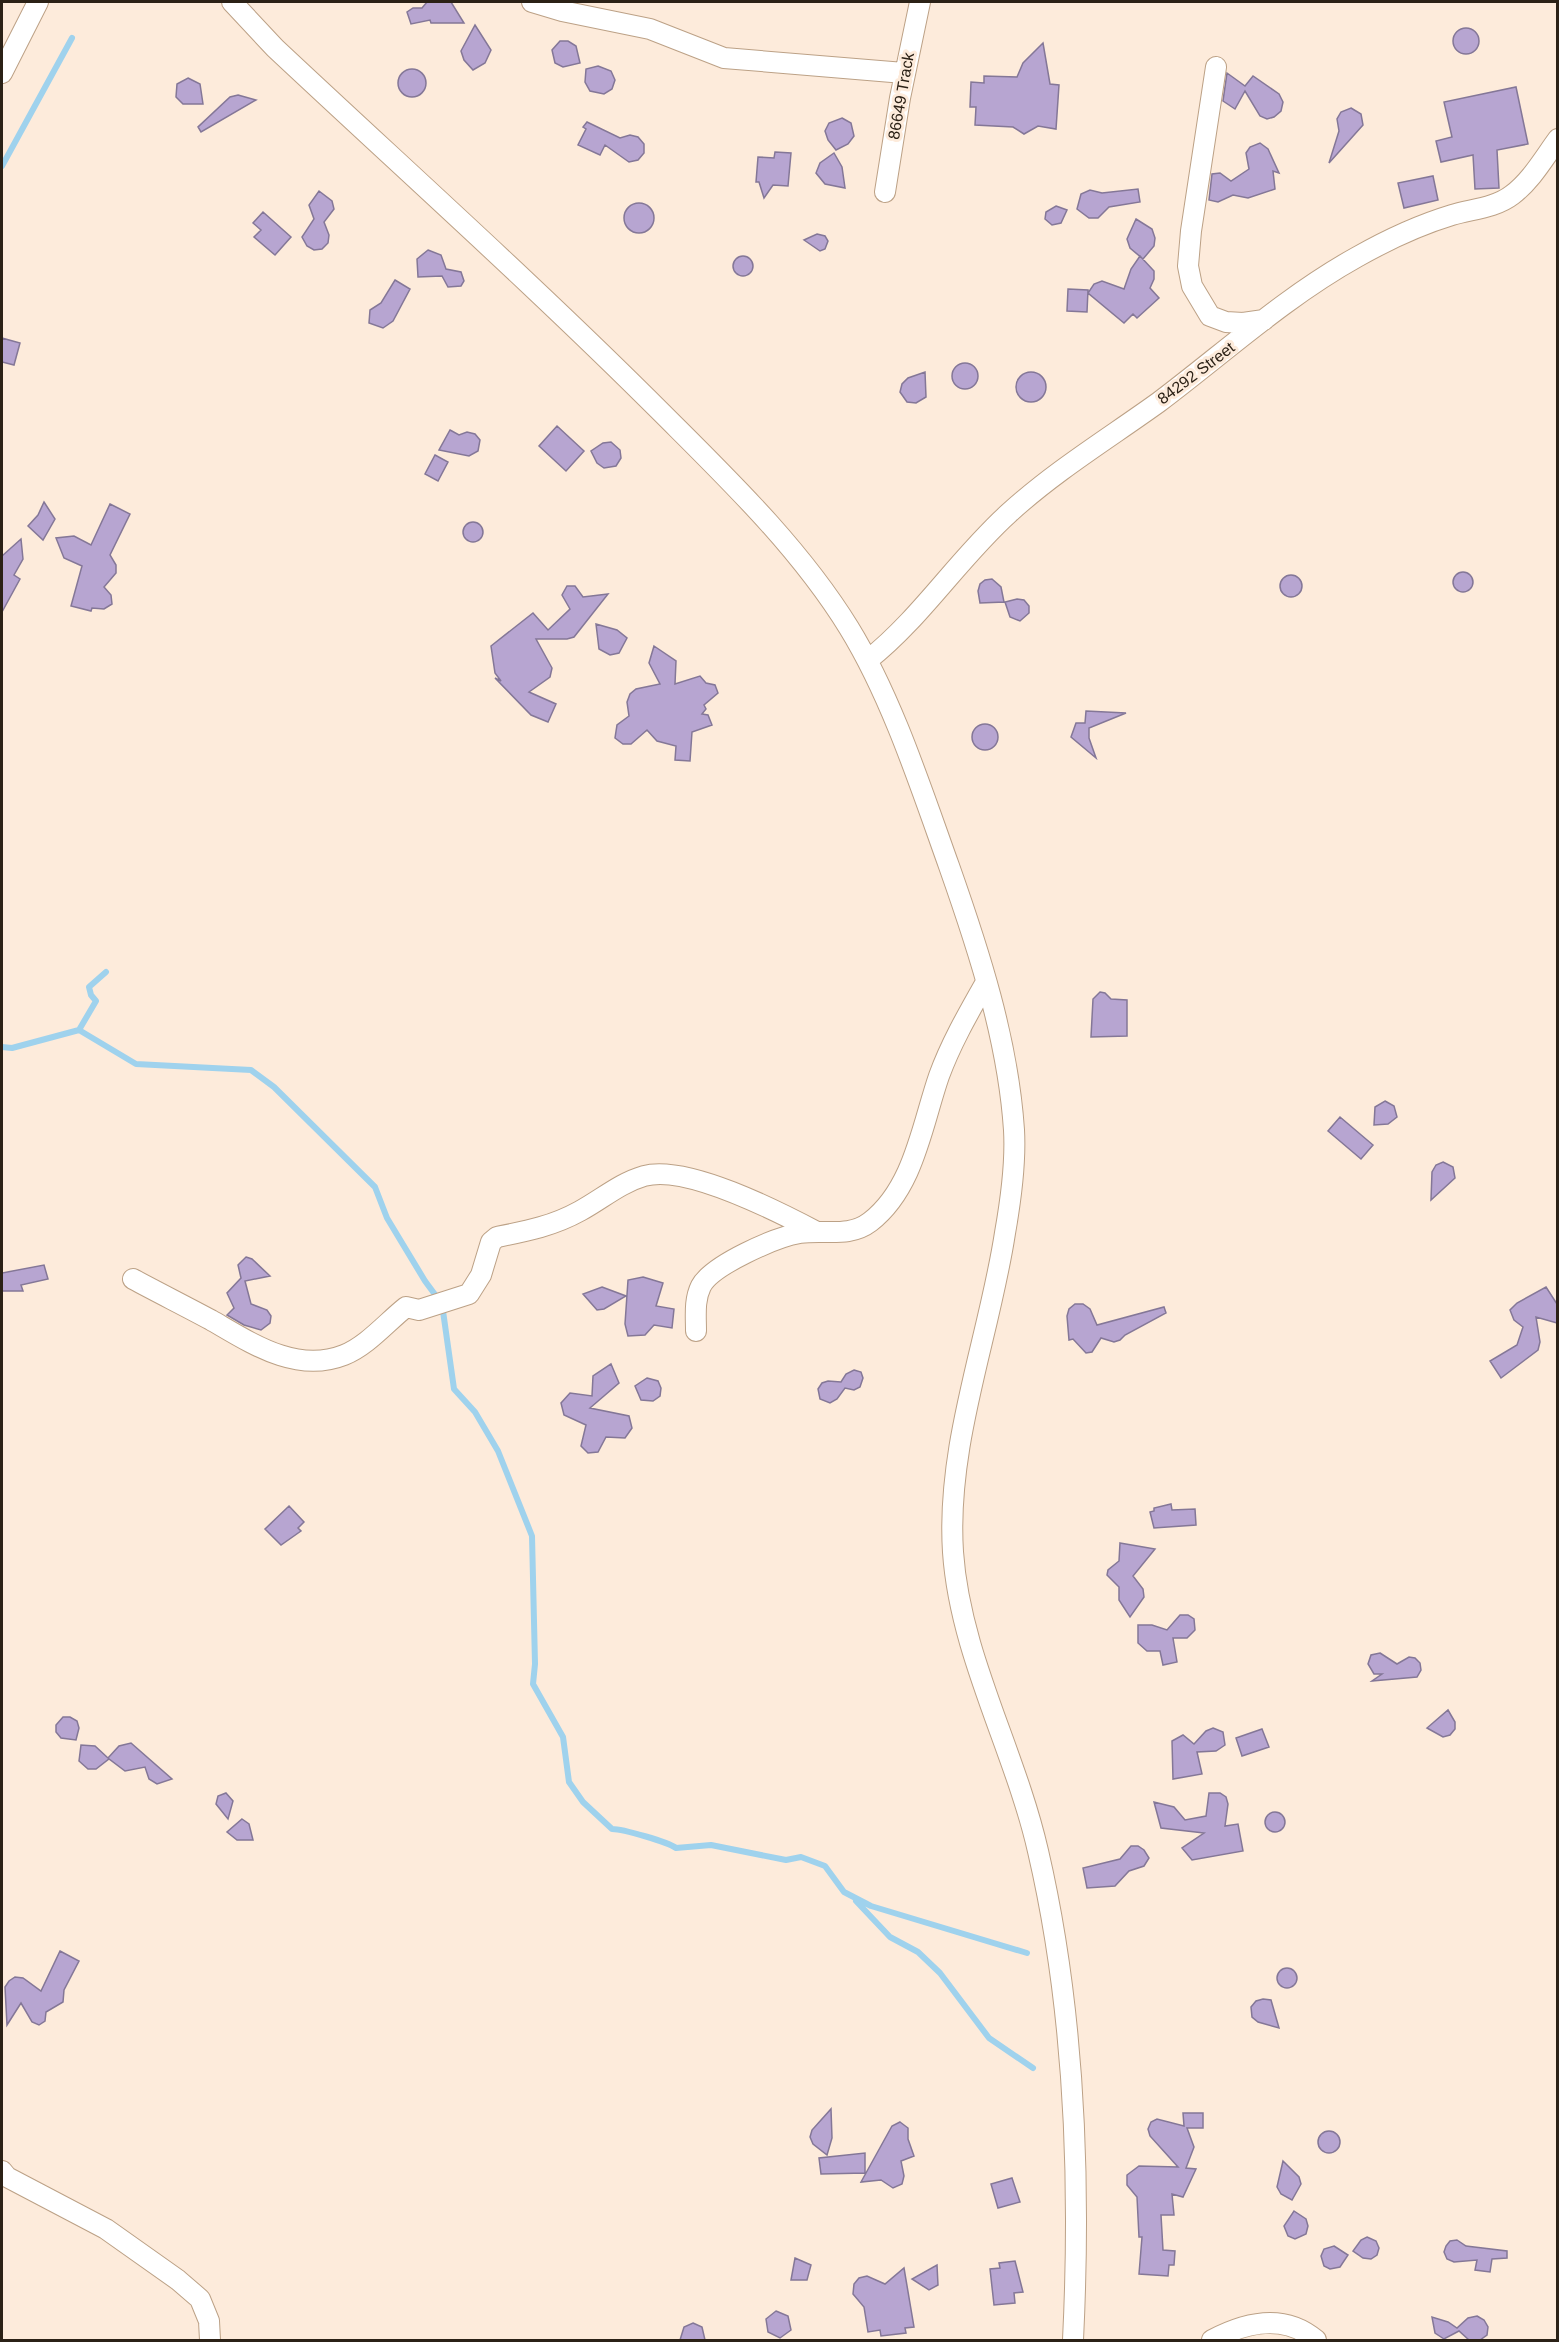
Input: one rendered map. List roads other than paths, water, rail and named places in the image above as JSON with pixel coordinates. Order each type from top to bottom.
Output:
[{"type":"street","points":[[2,73],[38,2]]},
{"type":"street","points":[[232,2],[275,48],[579,330],[714,465],[772,527],[814,578],[868,660],[925,800],[986,982],[1010,1083],[1015,1137],[1012,1192],[1000,1264],[961,1441],[953,1501],[953,1554],[960,1600],[973,1649],[1037,1843],[1053,1921],[1063,1992],[1076,2160],[1077,2249],[1073,2340]]},
{"type":"street","points":[[532,2],[562,12],[650,29],[724,58],[904,74]]},
{"type":"street","name":"86649 Track","points":[[885,192],[904,74],[920,2]]},
{"type":"street","points":[[1216,67],[1197,187],[1188,266],[1200,303],[1210,316],[1226,322],[1243,323],[1265,320]]},
{"type":"street","name":"84292 Street","points":[[868,660],[905,628],[949,573],[1011,511],[1308,286],[1408,231],[1452,215],[1491,206],[1511,196],[1525,184],[1557,139]]},
{"type":"street","points":[[696,1331],[697,1296],[702,1284],[716,1271],[776,1240],[799,1233],[854,1231],[870,1222],[898,1190],[916,1148],[940,1074],[986,982]]},
{"type":"street","points":[[134,1279],[268,1352],[297,1359],[322,1359],[344,1355],[361,1345],[406,1307],[419,1310],[469,1294],[481,1275],[488,1248],[497,1237],[555,1224],[614,1190],[647,1175],[675,1177],[718,1187],[777,1210],[817,1232]]},
{"type":"street","points":[[2,2171],[7,2177],[106,2229],[178,2280],[200,2299],[209,2321],[210,2340]]},
{"type":"street","points":[[1212,2340],[1240,2327],[1267,2322],[1298,2329],[1316,2340]]},
{"type":"waterway","points":[[2,166],[72,38]]},
{"type":"waterway","points":[[79,1030],[96,1001],[89,987],[106,972]]},
{"type":"waterway","points":[[2,1047],[12,1048],[79,1030],[136,1064],[251,1070],[274,1087],[375,1187],[387,1218],[425,1281],[442,1304],[454,1389],[475,1412],[498,1451],[532,1536],[535,1664],[533,1684],[563,1737],[569,1782],[583,1802],[612,1829],[645,1836],[676,1848],[711,1845],[786,1860],[801,1857],[825,1866],[844,1892],[871,1906],[1027,1953]]},
{"type":"waterway","points":[[856,1901],[890,1937],[918,1952],[940,1973],[989,2038],[1033,2068]]}]
